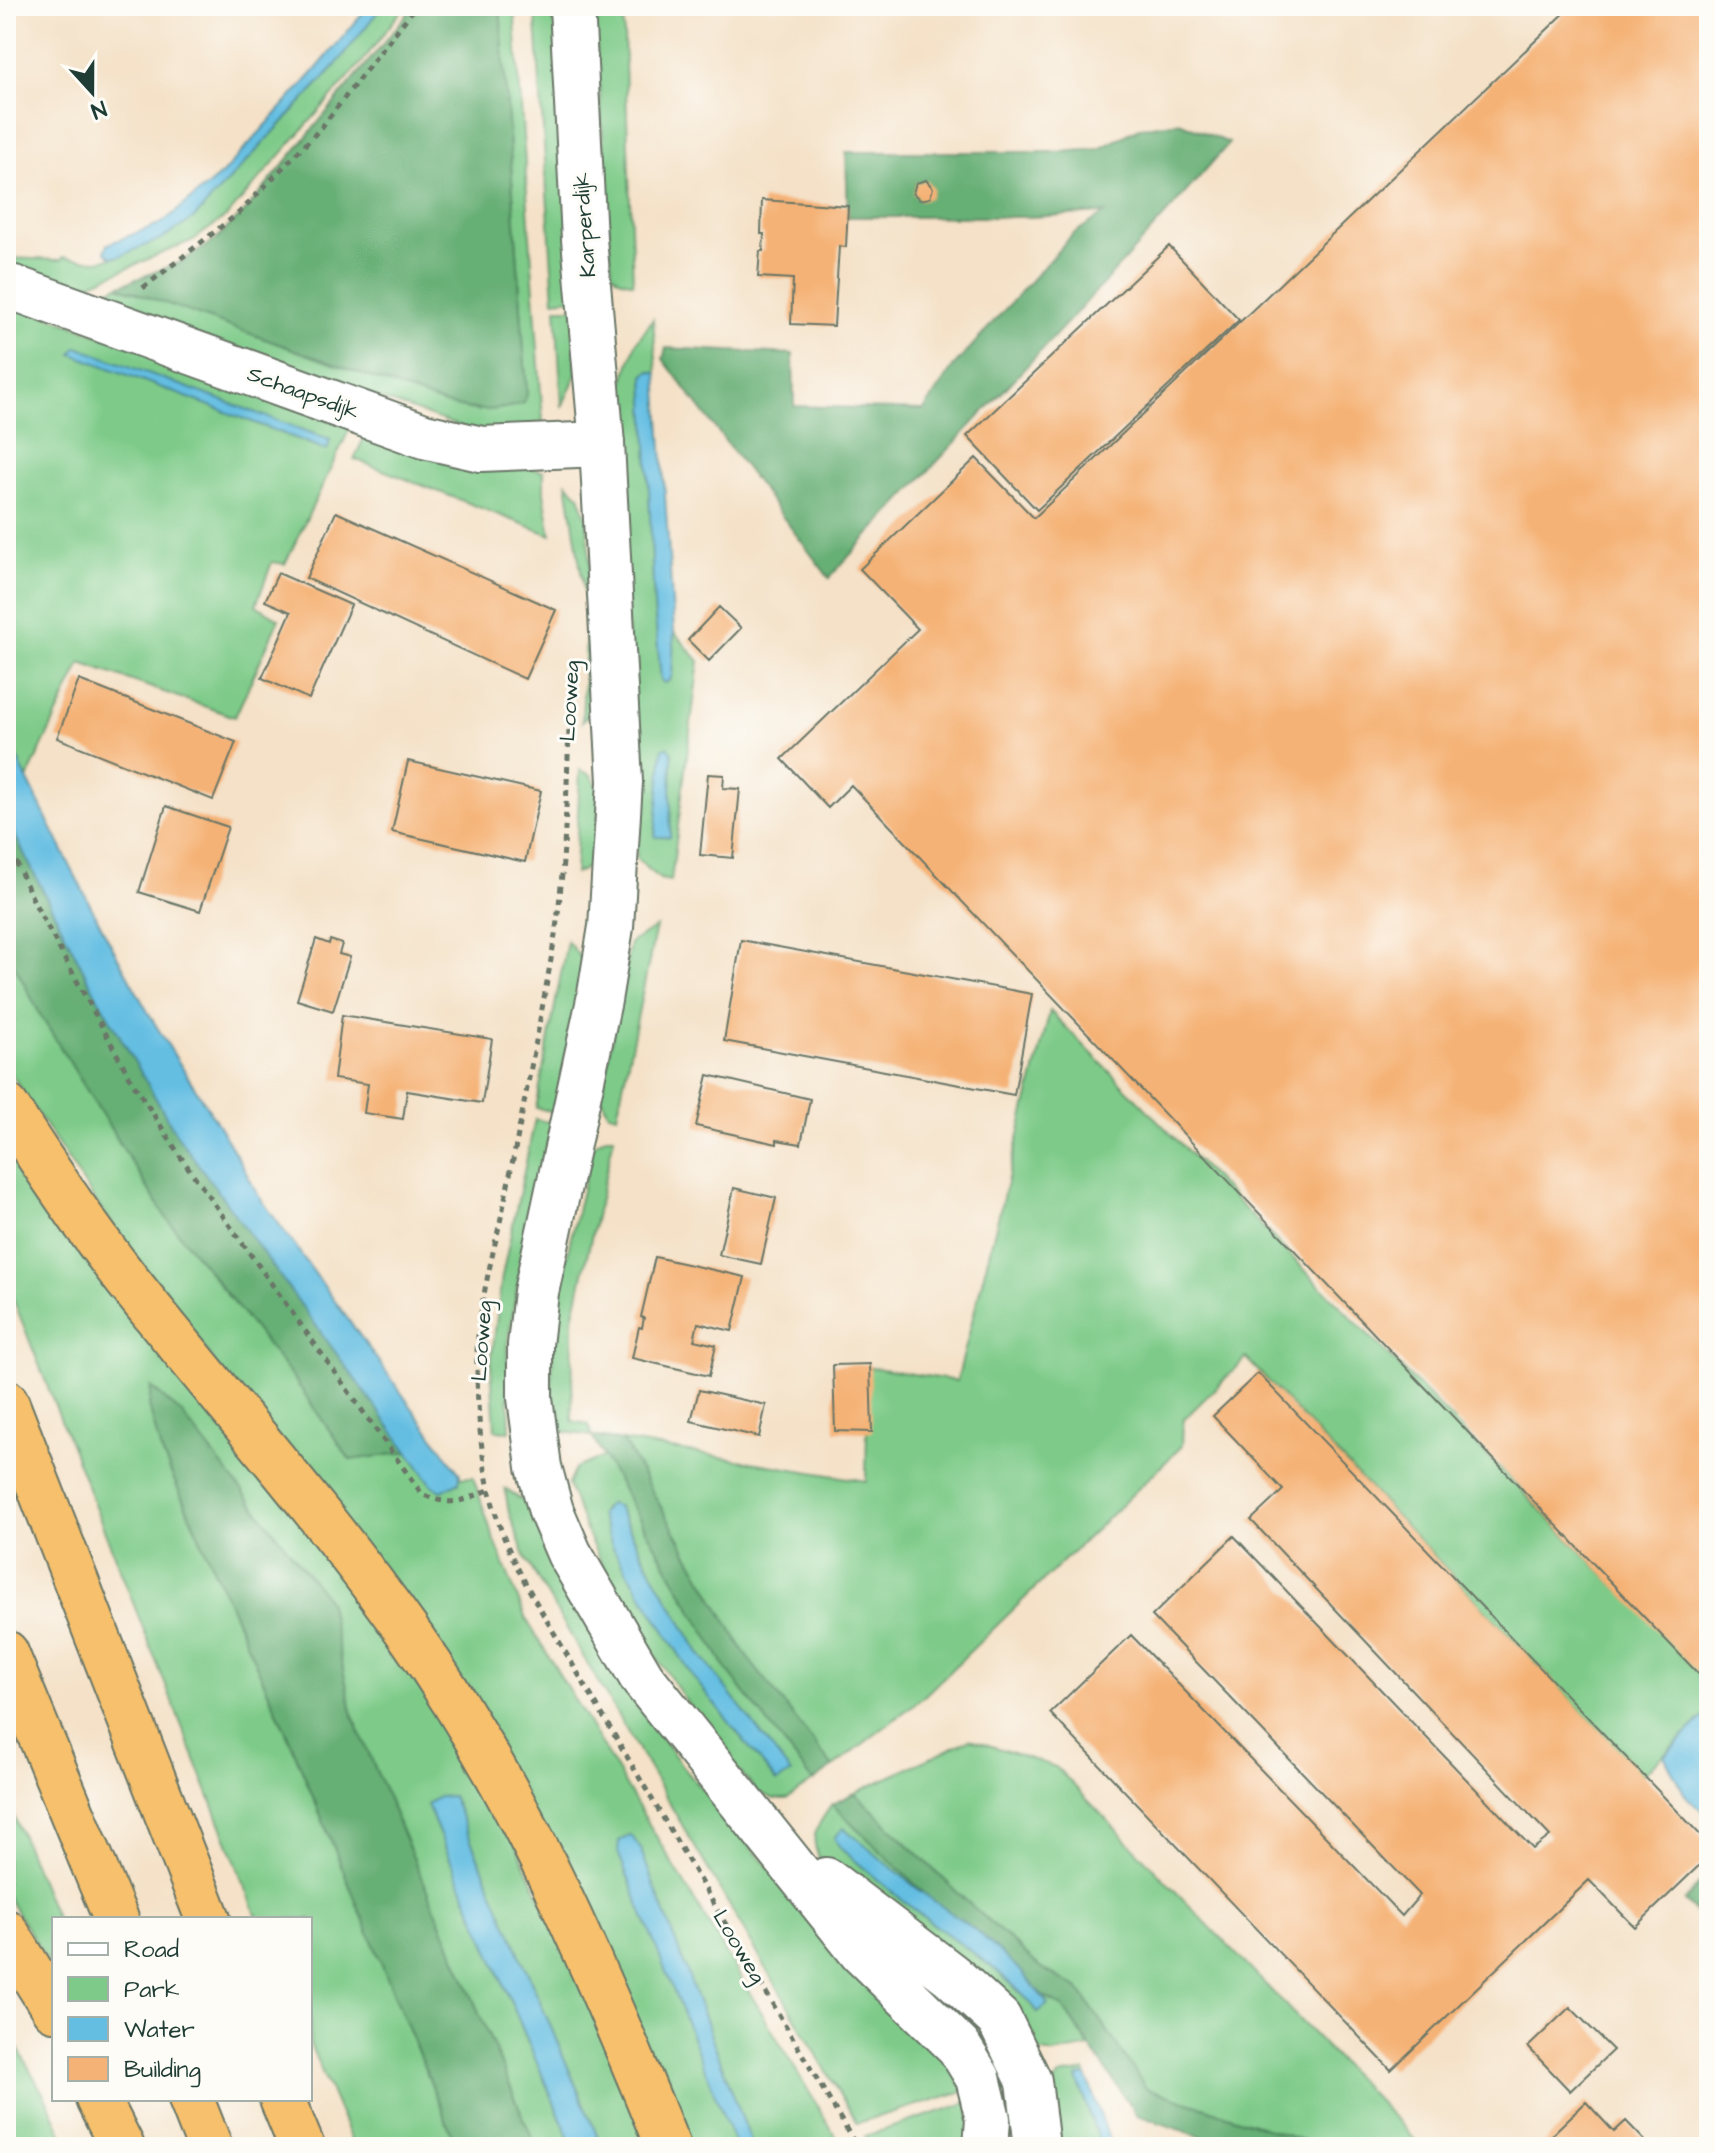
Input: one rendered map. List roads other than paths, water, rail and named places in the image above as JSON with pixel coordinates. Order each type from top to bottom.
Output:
[{"type":"highway","points":[[6,1106],[124,1277],[324,1524],[406,1630],[455,1703],[494,1766],[573,1920],[615,2014],[668,2147]]},
{"type":"highway","points":[[6,1402],[207,1917]]},
{"type":"highway","points":[[6,1653],[115,1917]]},
{"type":"highway","points":[[6,1932],[52,2006]]},
{"type":"highway","points":[[99,2101],[122,2147]]},
{"type":"highway","points":[[192,2101],[210,2147]]},
{"type":"highway","points":[[283,2101],[302,2147]]},
{"type":"street","name":"Karperdijk","points":[[572,6],[584,239],[602,444]]},
{"type":"street","name":"Schaapsdijk","points":[[14,288],[424,436],[481,449],[602,444]]},
{"type":"street","name":"Looweg","points":[[602,444],[620,782],[617,854],[611,927],[599,1000],[536,1292],[530,1345],[530,1398],[539,1467],[551,1511],[569,1553],[642,1678],[862,1953],[959,2047],[978,2078],[988,2119],[986,2147]]},
{"type":"street","name":"Looweg","points":[[769,1836],[951,1975],[999,2019],[1029,2081],[1037,2147]]},
{"type":"water","points":[[369,6],[382,6],[335,66],[193,219],[161,239],[120,256],[111,257],[105,251],[108,244],[162,223],[222,174]]},
{"type":"water","points":[[77,347],[330,440],[327,450],[72,354]]},
{"type":"water","points":[[649,371],[657,373],[674,632],[672,675],[664,683],[661,680],[654,605],[644,376]]},
{"type":"water","points":[[6,735],[129,978],[258,1195],[460,1474],[459,1482],[442,1491],[433,1486],[177,1135],[94,991],[6,818]]},
{"type":"water","points":[[669,747],[672,753],[670,837],[655,837],[663,748]]},
{"type":"water","points":[[609,1504],[617,1506],[699,1653],[791,1773],[777,1782],[694,1678],[613,1548],[600,1514]]},
{"type":"water","points":[[1709,1712],[1709,1819],[1685,1795],[1664,1756]]},
{"type":"water","points":[[452,1796],[602,2147],[573,2147],[427,1804],[439,1797]]},
{"type":"water","points":[[844,1828],[920,1891],[974,1929],[1021,1971],[1048,2004],[1038,2012],[1000,1974],[917,1912],[841,1849],[834,1838]]},
{"type":"water","points":[[631,1835],[640,1848],[753,2147],[736,2147],[618,1852],[619,1841]]},
{"type":"water","points":[[1086,2075],[1112,2147],[1101,2147],[1077,2077]]}]
